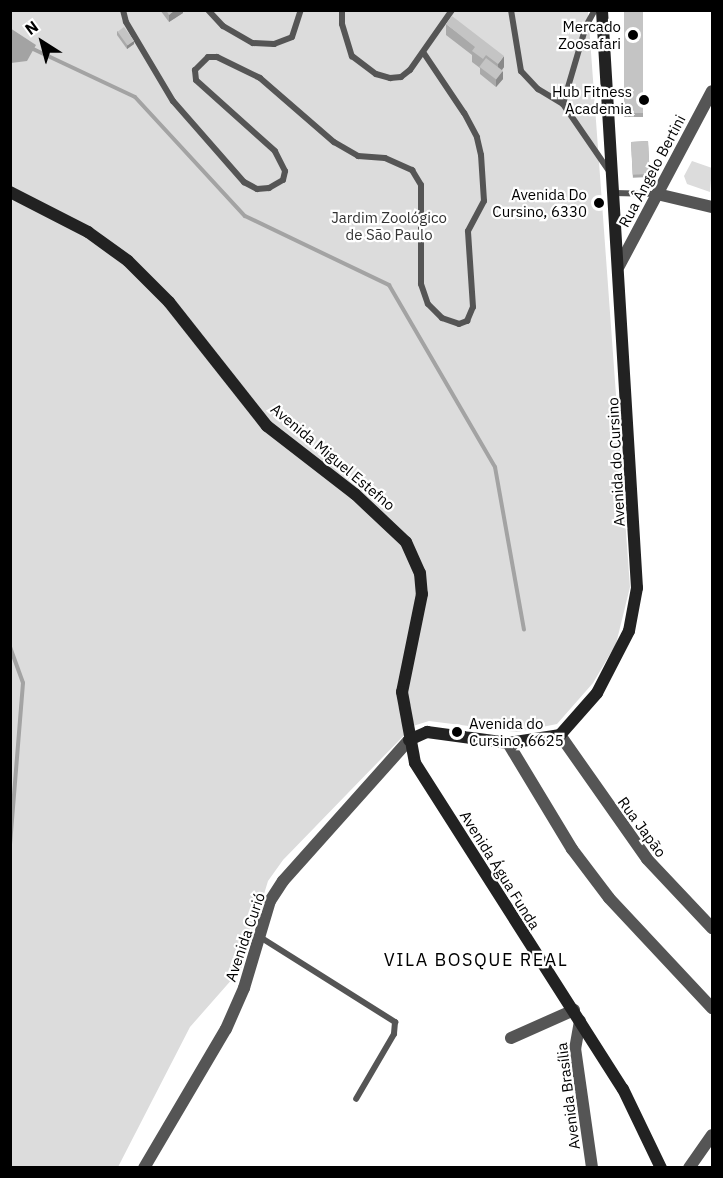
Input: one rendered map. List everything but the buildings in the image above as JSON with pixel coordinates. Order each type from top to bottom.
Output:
[{"type":"main road","name":"Avenida do Cursino","points":[[560,735],[597,693],[618,657],[635,606],[638,588],[602,10]]},
{"type":"main road","name":"Avenida Miguel Estefno","points":[[10,192],[88,231],[128,261],[169,302],[267,426],[355,494],[406,542],[420,573],[422,594],[402,692],[409,740]]},
{"type":"main road","points":[[409,740],[437,731],[508,743],[560,735]]},
{"type":"main road","name":"Avenida Água Funda","points":[[409,740],[416,766],[623,1089],[661,1167]]},
{"type":"street","name":"Rua Ângelo Bertini","points":[[619,266],[712,91]]},
{"type":"street","points":[[657,194],[712,207]]},
{"type":"street","name":"Rua Japão","points":[[560,735],[646,859],[712,927]]},
{"type":"street","name":"Avenida Curió","points":[[144,1167],[226,1029],[260,937],[270,902],[283,880],[409,740]]},
{"type":"street","points":[[508,743],[572,849],[609,898],[712,1008]]},
{"type":"street","points":[[511,1038],[577,1015]]},
{"type":"street","name":"Avenida Brasília","points":[[577,1015],[575,1048],[592,1167]]},
{"type":"street","points":[[689,1167],[712,1135]]},
{"type":"lane","points":[[123,10],[126,22],[173,101],[244,182],[257,189],[269,188],[283,180],[285,171],[274,151],[196,80],[195,70],[208,57],[217,57],[260,78],[334,142],[358,156],[384,158],[412,170],[421,185],[421,284],[428,304],[442,318],[459,324],[467,321],[473,307],[468,231],[484,201],[481,155],[477,137],[465,114],[423,52]]},
{"type":"lane","points":[[208,10],[223,26],[253,44],[274,44],[292,37],[301,10]]},
{"type":"lane","points":[[342,10],[342,24],[352,56],[376,74],[401,77],[423,52],[452,10]]},
{"type":"lane","points":[[511,10],[520,71],[538,89],[563,104],[612,175]]},
{"type":"lane","points":[[563,104],[583,35],[595,10]]},
{"type":"lane","points":[[614,194],[657,194]]},
{"type":"lane","points":[[260,937],[395,1022],[394,1034],[356,1099]]},
{"type":"green space","name":"Jardim Zoológico de São Paulo","points":[[10,11],[588,11],[630,587],[616,644],[593,683],[557,724],[517,732],[429,721],[413,726],[283,860],[268,881],[241,969],[190,1027],[118,1167],[11,1167]]},
{"type":"green space","points":[[692,161],[712,168],[710,192],[687,184],[684,176]]},
{"type":"shaded area","points":[[10,28],[36,45],[27,61],[11,63]]},
{"type":"waterway","points":[[31,48],[135,97],[245,216],[389,285],[495,467],[524,629]]},
{"type":"waterway","points":[[10,647],[23,683],[10,843]]},
{"type":"place","name":"Mercado Zoosafari","points":[[633,35]]},
{"type":"place","name":"Hub Fitness Academia","points":[[644,100]]},
{"type":"place","name":"Avenida Do Cursino, 6330","points":[[599,203]]},
{"type":"place","name":"Avenida do Cursino, 6625","points":[[457,732]]},
{"type":"district","name":"VILA BOSQUE REAL","points":[[476,960]]}]
